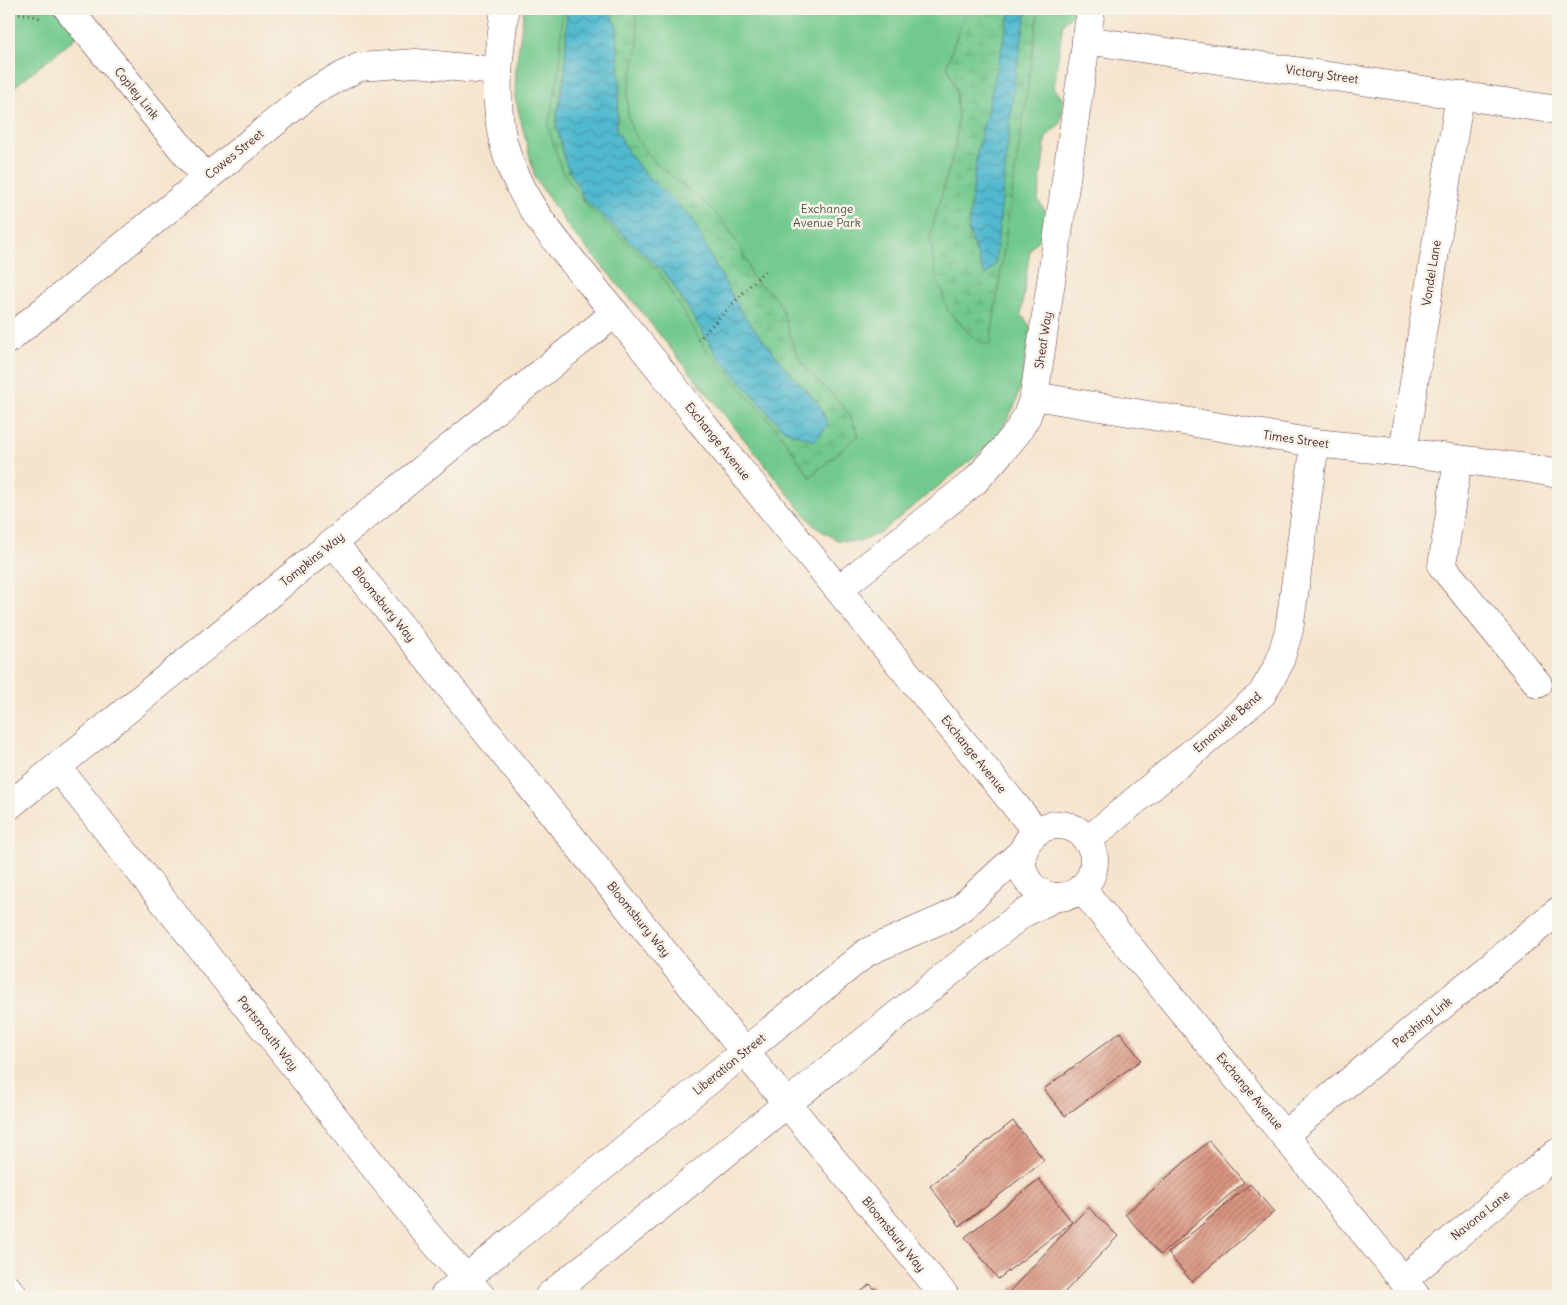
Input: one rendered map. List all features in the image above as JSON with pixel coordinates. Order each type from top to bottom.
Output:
[{"type":"street","name":"Copley Link","points":[[68,9],[205,177]]},
{"type":"street","name":"Exchange Avenue","points":[[505,9],[496,71],[498,112],[504,142],[521,189],[538,218],[839,589],[1030,841]]},
{"type":"street","name":"Sheaf Way","points":[[839,589],[975,481],[1017,434],[1034,396],[1091,9]]},
{"type":"street","name":"Victory Street","points":[[1086,40],[1558,110]]},
{"type":"street","name":"Cowes Street","points":[[9,339],[205,177],[312,92],[359,67],[416,63],[496,71]]},
{"type":"street","name":"Vondel Lane","points":[[1403,452],[1460,94]]},
{"type":"street","name":"Tompkins Way","points":[[9,806],[615,313]]},
{"type":"street","name":"Times Street","points":[[1034,396],[1315,443],[1458,459],[1558,474]]},
{"type":"street","name":"Emanuele Bend","points":[[1088,841],[1262,694],[1279,664],[1289,630],[1315,443]]},
{"type":"street","points":[[1458,459],[1442,566],[1538,684]]},
{"type":"street","name":"Bloomsbury Way","points":[[334,542],[744,1051],[945,1296]]},
{"type":"street","name":"Portsmouth Way","points":[[57,768],[428,1235],[474,1287]]},
{"type":"street","points":[[549,1296],[1022,914],[1056,897],[1069,895],[1081,888],[1090,877],[1093,868],[1092,849],[1088,841],[1073,828],[1064,826],[1046,827],[1030,841],[1023,872],[1030,885],[1042,894],[1056,897]]},
{"type":"street","name":"Liberation Street","points":[[444,1296],[474,1287],[744,1051],[867,952],[947,917],[962,908],[993,881],[1030,841]]},
{"type":"street","name":"Exchange Avenue","points":[[1081,888],[1410,1288]]},
{"type":"street","name":"Pershing Link","points":[[1285,1134],[1558,911]]},
{"type":"street","name":"Navona Lane","points":[[1410,1288],[1558,1152]]},
{"type":"street","points":[[9,1290],[14,1296]]},
{"type":"path","points":[[9,13],[27,14],[44,19]]},
{"type":"path","points":[[698,340],[765,270]]},
{"type":"green space","points":[[9,9],[57,9],[79,35],[9,91]]},
{"type":"green space","name":"Exchange Avenue Park","points":[[524,9],[1077,9],[1063,23],[1054,87],[1064,101],[1060,124],[1046,137],[1038,200],[1047,214],[1044,235],[1030,249],[1021,314],[1031,327],[1022,380],[1015,405],[1000,433],[981,452],[880,533],[859,542],[837,540],[815,527],[634,303],[569,228],[535,178],[515,97],[516,67]]},
{"type":"green space","points":[[562,9],[633,9],[638,42],[629,86],[628,115],[633,131],[651,157],[698,197],[725,224],[748,264],[750,274],[778,301],[793,345],[801,360],[851,418],[859,435],[810,477],[780,433],[704,347],[659,272],[588,207],[562,172],[548,126],[560,67]]},
{"type":"green space","points":[[966,9],[1039,9],[990,345],[980,342],[970,334],[948,311],[935,273],[930,236],[955,147],[958,117],[956,90],[947,65]]},
{"type":"water","points":[[567,9],[610,9],[617,29],[620,82],[616,129],[629,153],[644,173],[692,218],[742,313],[788,371],[819,404],[828,425],[815,441],[784,430],[717,355],[667,275],[584,199],[566,164],[556,123],[565,72]]},
{"type":"water","points":[[1011,9],[1027,9],[1014,84],[995,264],[985,276],[968,230],[977,153]]},
{"type":"building","points":[[1120,1032],[1141,1060],[1065,1116],[1044,1089]]},
{"type":"building","points":[[1013,1121],[1044,1160],[960,1226],[930,1186]]},
{"type":"building","points":[[1209,1141],[1244,1182],[1160,1255],[1125,1214]]},
{"type":"building","points":[[1039,1179],[1072,1222],[998,1279],[965,1237]]},
{"type":"building","points":[[1250,1184],[1274,1212],[1192,1282],[1168,1253]]},
{"type":"building","points":[[1088,1207],[1118,1236],[1061,1296],[1012,1296],[1008,1293]]},
{"type":"building","points":[[870,1284],[881,1296],[856,1296]]}]
